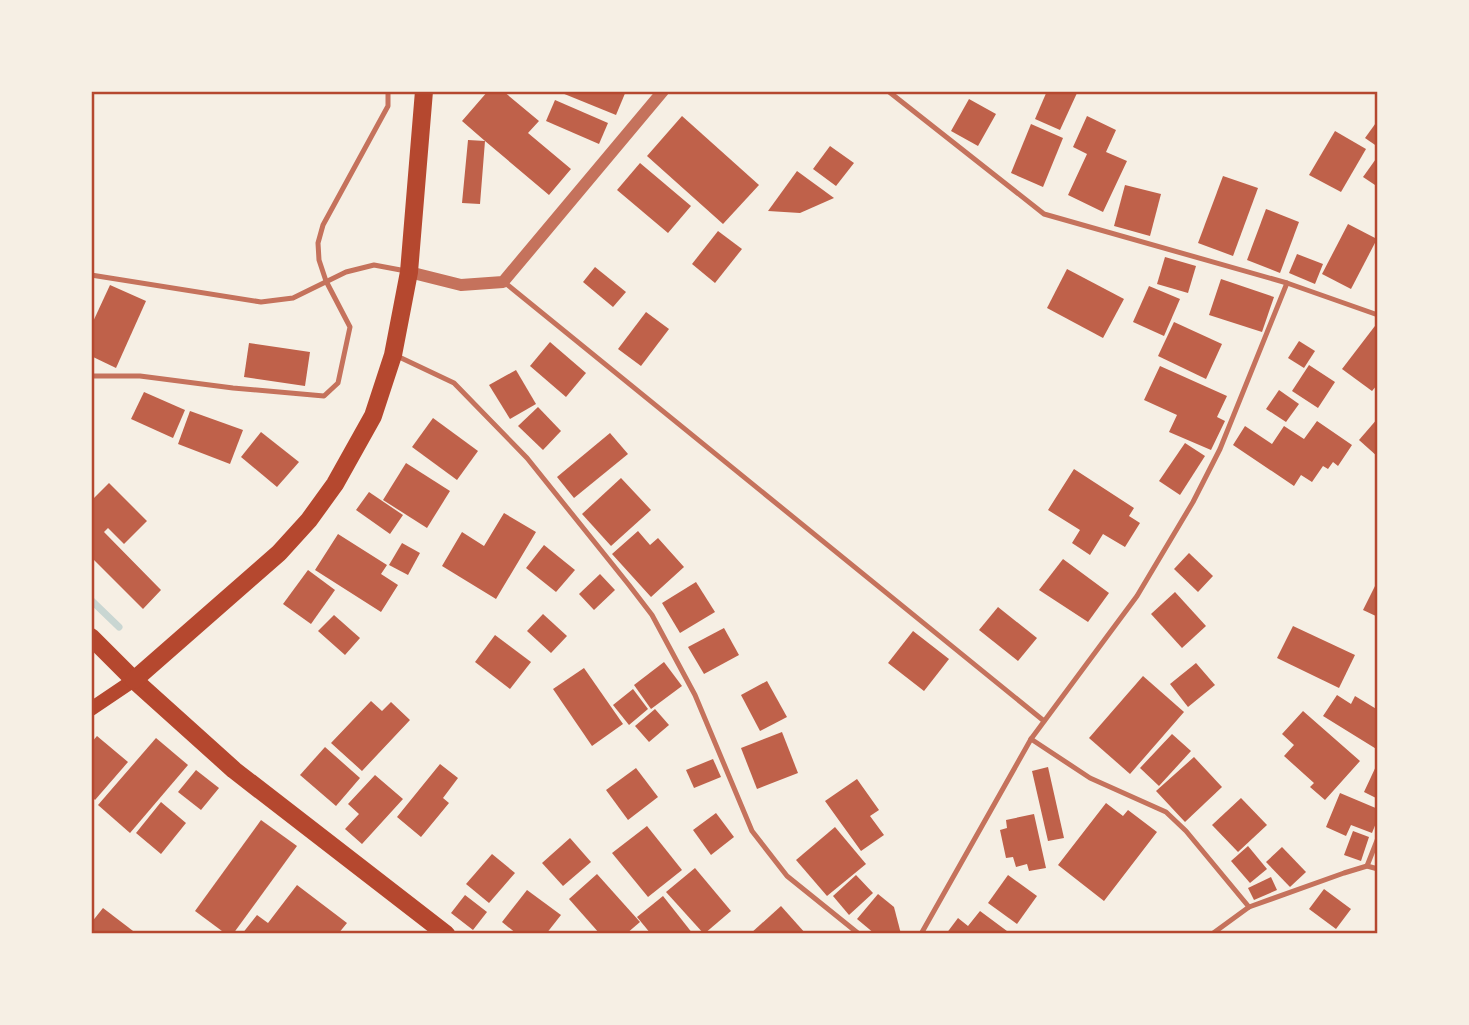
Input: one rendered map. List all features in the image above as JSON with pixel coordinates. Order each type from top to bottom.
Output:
[{"type":"main road","points":[[91,709],[134,680],[279,553],[309,520],[340,475],[373,416],[393,355],[409,272],[424,91]]},
{"type":"main road","points":[[91,637],[134,680],[234,770],[446,934]]},
{"type":"street","points":[[409,272],[461,285],[503,282],[663,91]]},
{"type":"lane","points":[[91,376],[140,376],[324,396],[338,383],[349,327],[326,281],[318,243],[323,225],[388,106],[388,91]]},
{"type":"lane","points":[[888,91],[1044,214],[1287,282],[1378,316]]},
{"type":"lane","points":[[91,275],[261,302],[293,298],[346,271],[374,265],[409,272]]},
{"type":"lane","points":[[503,282],[1044,721]]},
{"type":"lane","points":[[921,934],[1031,739],[1137,596],[1193,502],[1220,449],[1287,282]]},
{"type":"lane","points":[[393,355],[454,383],[527,458],[652,615],[695,695],[752,831],[787,876],[859,934]]},
{"type":"lane","points":[[1031,739],[1090,778],[1166,812],[1186,831],[1249,907]]},
{"type":"lane","points":[[1367,866],[1378,838]]},
{"type":"lane","points":[[1212,934],[1249,907],[1367,866],[1378,869]]},
{"type":"building","points":[[488,91],[503,91],[539,121],[528,133],[571,169],[549,195],[462,121]]},
{"type":"building","points":[[557,91],[626,91],[616,115]]},
{"type":"building","points":[[1047,91],[1077,93],[1060,130],[1035,119]]},
{"type":"building","points":[[969,99],[996,114],[978,146],[951,131]]},
{"type":"building","points":[[555,100],[608,123],[599,144],[546,121]]},
{"type":"building","points":[[682,116],[759,185],[723,224],[647,156]]},
{"type":"building","points":[[1087,116],[1116,130],[1106,152],[1127,161],[1103,212],[1068,195],[1087,154],[1073,147]]},
{"type":"building","points":[[1378,120],[1378,147],[1365,138]]},
{"type":"building","points":[[1031,124],[1063,138],[1043,187],[1011,173]]},
{"type":"building","points":[[1335,131],[1366,149],[1341,192],[1309,175]]},
{"type":"building","points":[[468,140],[485,141],[480,204],[462,203]]},
{"type":"building","points":[[830,146],[854,163],[836,186],[813,169]]},
{"type":"building","points":[[1378,156],[1378,187],[1363,177]]},
{"type":"building","points":[[640,163],[691,206],[668,233],[617,190]]},
{"type":"building","points":[[797,171],[834,198],[800,213],[768,211]]},
{"type":"building","points":[[1223,176],[1258,188],[1233,256],[1198,243]]},
{"type":"building","points":[[1125,185],[1161,194],[1150,236],[1114,226]]},
{"type":"building","points":[[1266,209],[1299,222],[1280,273],[1247,260]]},
{"type":"building","points":[[1348,224],[1377,239],[1351,289],[1322,274]]},
{"type":"building","points":[[718,231],[742,249],[715,283],[692,264]]},
{"type":"building","points":[[1297,254],[1323,264],[1315,284],[1289,273]]},
{"type":"building","points":[[1165,257],[1196,266],[1188,293],[1157,284]]},
{"type":"building","points":[[595,267],[626,292],[613,307],[583,282]]},
{"type":"building","points":[[1067,269],[1124,299],[1103,338],[1047,308]]},
{"type":"building","points":[[1221,279],[1274,297],[1262,332],[1209,315]]},
{"type":"building","points":[[110,285],[146,301],[116,368],[91,356],[91,326]]},
{"type":"building","points":[[1149,286],[1180,299],[1164,336],[1133,322]]},
{"type":"building","points":[[646,312],[669,329],[641,366],[618,349]]},
{"type":"building","points":[[1174,322],[1222,344],[1206,379],[1158,356]]},
{"type":"building","points":[[1378,322],[1378,384],[1372,391],[1342,369]]},
{"type":"building","points":[[1299,341],[1315,351],[1304,368],[1288,358]]},
{"type":"building","points":[[550,342],[586,373],[566,397],[530,366]]},
{"type":"building","points":[[249,343],[310,352],[305,386],[244,377]]},
{"type":"building","points":[[1309,365],[1335,382],[1318,408],[1292,391]]},
{"type":"building","points":[[1160,366],[1227,396],[1217,417],[1225,421],[1211,450],[1169,432],[1177,415],[1144,400]]},
{"type":"building","points":[[516,370],[536,404],[510,419],[489,385]]},
{"type":"building","points":[[1279,390],[1299,404],[1286,422],[1266,409]]},
{"type":"building","points":[[144,392],[185,410],[173,438],[131,419]]},
{"type":"building","points":[[538,407],[561,431],[543,450],[518,426]]},
{"type":"building","points":[[190,411],[243,430],[230,464],[178,444]]},
{"type":"building","points":[[433,418],[478,451],[457,480],[412,447]]},
{"type":"building","points":[[1378,418],[1378,457],[1359,440]]},
{"type":"building","points":[[1317,421],[1352,445],[1338,466],[1333,462],[1328,469],[1323,466],[1312,482],[1301,475],[1294,486],[1233,445],[1245,426],[1272,444],[1284,426],[1304,439]]},
{"type":"building","points":[[261,432],[299,462],[277,487],[241,457]]},
{"type":"building","points":[[610,433],[628,454],[574,498],[557,477]]},
{"type":"building","points":[[1185,443],[1205,456],[1180,495],[1159,481]]},
{"type":"building","points":[[406,463],[450,491],[427,528],[383,500]]},
{"type":"building","points":[[1074,469],[1134,508],[1129,516],[1140,523],[1125,547],[1103,534],[1090,555],[1072,543],[1080,530],[1048,510]]},
{"type":"building","points":[[621,478],[651,510],[611,546],[582,514]]},
{"type":"building","points":[[109,483],[147,521],[124,544],[108,528],[104,532],[161,590],[143,609],[91,557],[91,501]]},
{"type":"building","points":[[369,492],[403,515],[390,534],[356,510]]},
{"type":"building","points":[[504,513],[536,532],[496,599],[442,566],[462,532],[484,546]]},
{"type":"building","points":[[638,531],[650,545],[658,538],[684,567],[651,597],[612,554]]},
{"type":"building","points":[[338,534],[387,565],[381,574],[398,585],[381,612],[315,570]]},
{"type":"building","points":[[402,543],[420,553],[408,575],[389,565]]},
{"type":"building","points":[[544,545],[575,570],[556,592],[526,568]]},
{"type":"building","points":[[1189,553],[1213,576],[1198,592],[1174,569]]},
{"type":"building","points":[[1063,559],[1109,593],[1088,622],[1039,590]]},
{"type":"building","points":[[308,570],[335,590],[311,624],[283,604]]},
{"type":"building","points":[[600,574],[615,590],[594,610],[579,594]]},
{"type":"building","points":[[1378,580],[1378,617],[1363,610]]},
{"type":"building","points":[[696,582],[715,612],[680,633],[662,603]]},
{"type":"building","points":[[1175,592],[1206,626],[1182,648],[1151,614]]},
{"type":"building","points":[[998,607],[1037,638],[1018,661],[979,630]]},
{"type":"building","points":[[543,614],[567,636],[551,653],[527,631]]},
{"type":"building","points":[[334,615],[360,638],[345,655],[318,631]]},
{"type":"building","points":[[1293,626],[1355,655],[1339,688],[1277,658]]},
{"type":"building","points":[[724,628],[739,655],[704,674],[688,647]]},
{"type":"building","points":[[913,631],[949,659],[924,691],[888,663]]},
{"type":"building","points":[[495,635],[531,662],[510,689],[475,662]]},
{"type":"building","points":[[664,662],[682,686],[651,709],[634,685]]},
{"type":"building","points":[[1196,663],[1215,685],[1188,707],[1170,684]]},
{"type":"building","points":[[584,668],[623,724],[592,746],[553,689]]},
{"type":"building","points":[[1143,676],[1184,712],[1130,774],[1089,738]]},
{"type":"building","points":[[767,681],[787,717],[760,731],[741,695]]},
{"type":"building","points":[[633,689],[648,709],[629,725],[613,705]]},
{"type":"building","points":[[1337,695],[1351,704],[1355,696],[1378,710],[1378,750],[1323,716]]},
{"type":"building","points":[[371,701],[382,711],[391,702],[410,720],[362,771],[331,743]]},
{"type":"building","points":[[655,709],[669,725],[649,742],[635,726]]},
{"type":"building","points":[[1303,711],[1360,761],[1325,800],[1310,787],[1314,783],[1284,756],[1294,745],[1282,734]]},
{"type":"building","points":[[782,732],[798,773],[757,789],[741,748]]},
{"type":"building","points":[[1172,734],[1191,751],[1159,786],[1140,768]]},
{"type":"building","points":[[97,736],[128,762],[95,800],[91,796],[91,743]]},
{"type":"building","points":[[156,738],[188,765],[130,833],[98,805]]},
{"type":"building","points":[[325,747],[360,778],[336,806],[300,775]]},
{"type":"building","points":[[1194,757],[1222,787],[1185,822],[1156,791]]},
{"type":"building","points":[[713,759],[721,777],[694,788],[686,770]]},
{"type":"building","points":[[1378,762],[1378,799],[1364,792]]},
{"type":"building","points":[[440,764],[458,778],[443,798],[449,803],[421,837],[397,817]]},
{"type":"building","points":[[1048,767],[1064,838],[1048,841],[1032,771]]},
{"type":"building","points":[[636,768],[658,797],[628,820],[606,790]]},
{"type":"building","points":[[196,770],[219,788],[201,810],[178,792]]},
{"type":"building","points":[[375,775],[403,799],[362,844],[345,829],[359,814],[348,804]]},
{"type":"building","points":[[857,779],[879,810],[870,816],[884,835],[861,851],[825,801]]},
{"type":"building","points":[[1340,793],[1378,809],[1378,818],[1372,833],[1351,825],[1346,836],[1326,827]]},
{"type":"building","points":[[1241,798],[1267,825],[1238,852],[1212,825]]},
{"type":"building","points":[[161,802],[186,823],[161,854],[136,833]]},
{"type":"building","points":[[1106,803],[1123,816],[1128,810],[1157,832],[1104,901],[1058,865]]},
{"type":"building","points":[[716,813],[734,837],[711,855],[693,830]]},
{"type":"building","points":[[1034,814],[1046,868],[1029,871],[1027,864],[1016,867],[1013,857],[1006,858],[1000,830],[1007,828],[1006,820]]},
{"type":"building","points":[[261,820],[297,846],[233,934],[226,934],[195,911]]},
{"type":"building","points":[[647,826],[682,870],[648,897],[612,853]]},
{"type":"building","points":[[835,827],[866,864],[827,896],[796,860]]},
{"type":"building","points":[[1353,831],[1369,837],[1361,861],[1344,855]]},
{"type":"building","points":[[570,838],[591,862],[563,886],[542,863]]},
{"type":"building","points":[[1248,846],[1267,869],[1250,883],[1231,861]]},
{"type":"building","points":[[1282,847],[1306,872],[1290,887],[1266,862]]},
{"type":"building","points":[[492,854],[515,873],[489,903],[466,884]]},
{"type":"building","points":[[695,868],[731,911],[704,934],[666,892]]},
{"type":"building","points":[[597,874],[640,922],[626,934],[600,934],[569,899]]},
{"type":"building","points":[[856,875],[873,893],[849,915],[833,896]]},
{"type":"building","points":[[1008,875],[1037,896],[1017,924],[988,903]]},
{"type":"building","points":[[1271,877],[1277,890],[1254,900],[1248,888]]},
{"type":"building","points":[[297,885],[347,923],[338,934],[242,934],[257,915],[268,923]]},
{"type":"building","points":[[1324,889],[1351,909],[1336,929],[1309,909]]},
{"type":"building","points":[[527,890],[561,915],[546,934],[517,934],[502,922]]},
{"type":"building","points":[[878,894],[894,907],[901,934],[875,934],[857,919]]},
{"type":"building","points":[[465,895],[487,912],[473,930],[451,913]]},
{"type":"building","points":[[663,896],[693,934],[651,934],[637,917]]},
{"type":"building","points":[[781,906],[806,934],[750,934]]},
{"type":"building","points":[[103,908],[137,934],[91,934],[91,923]]},
{"type":"building","points":[[980,911],[1011,934],[946,934],[958,918],[968,926]]},
{"type":"waterway","points":[[91,600],[119,627]]}]
